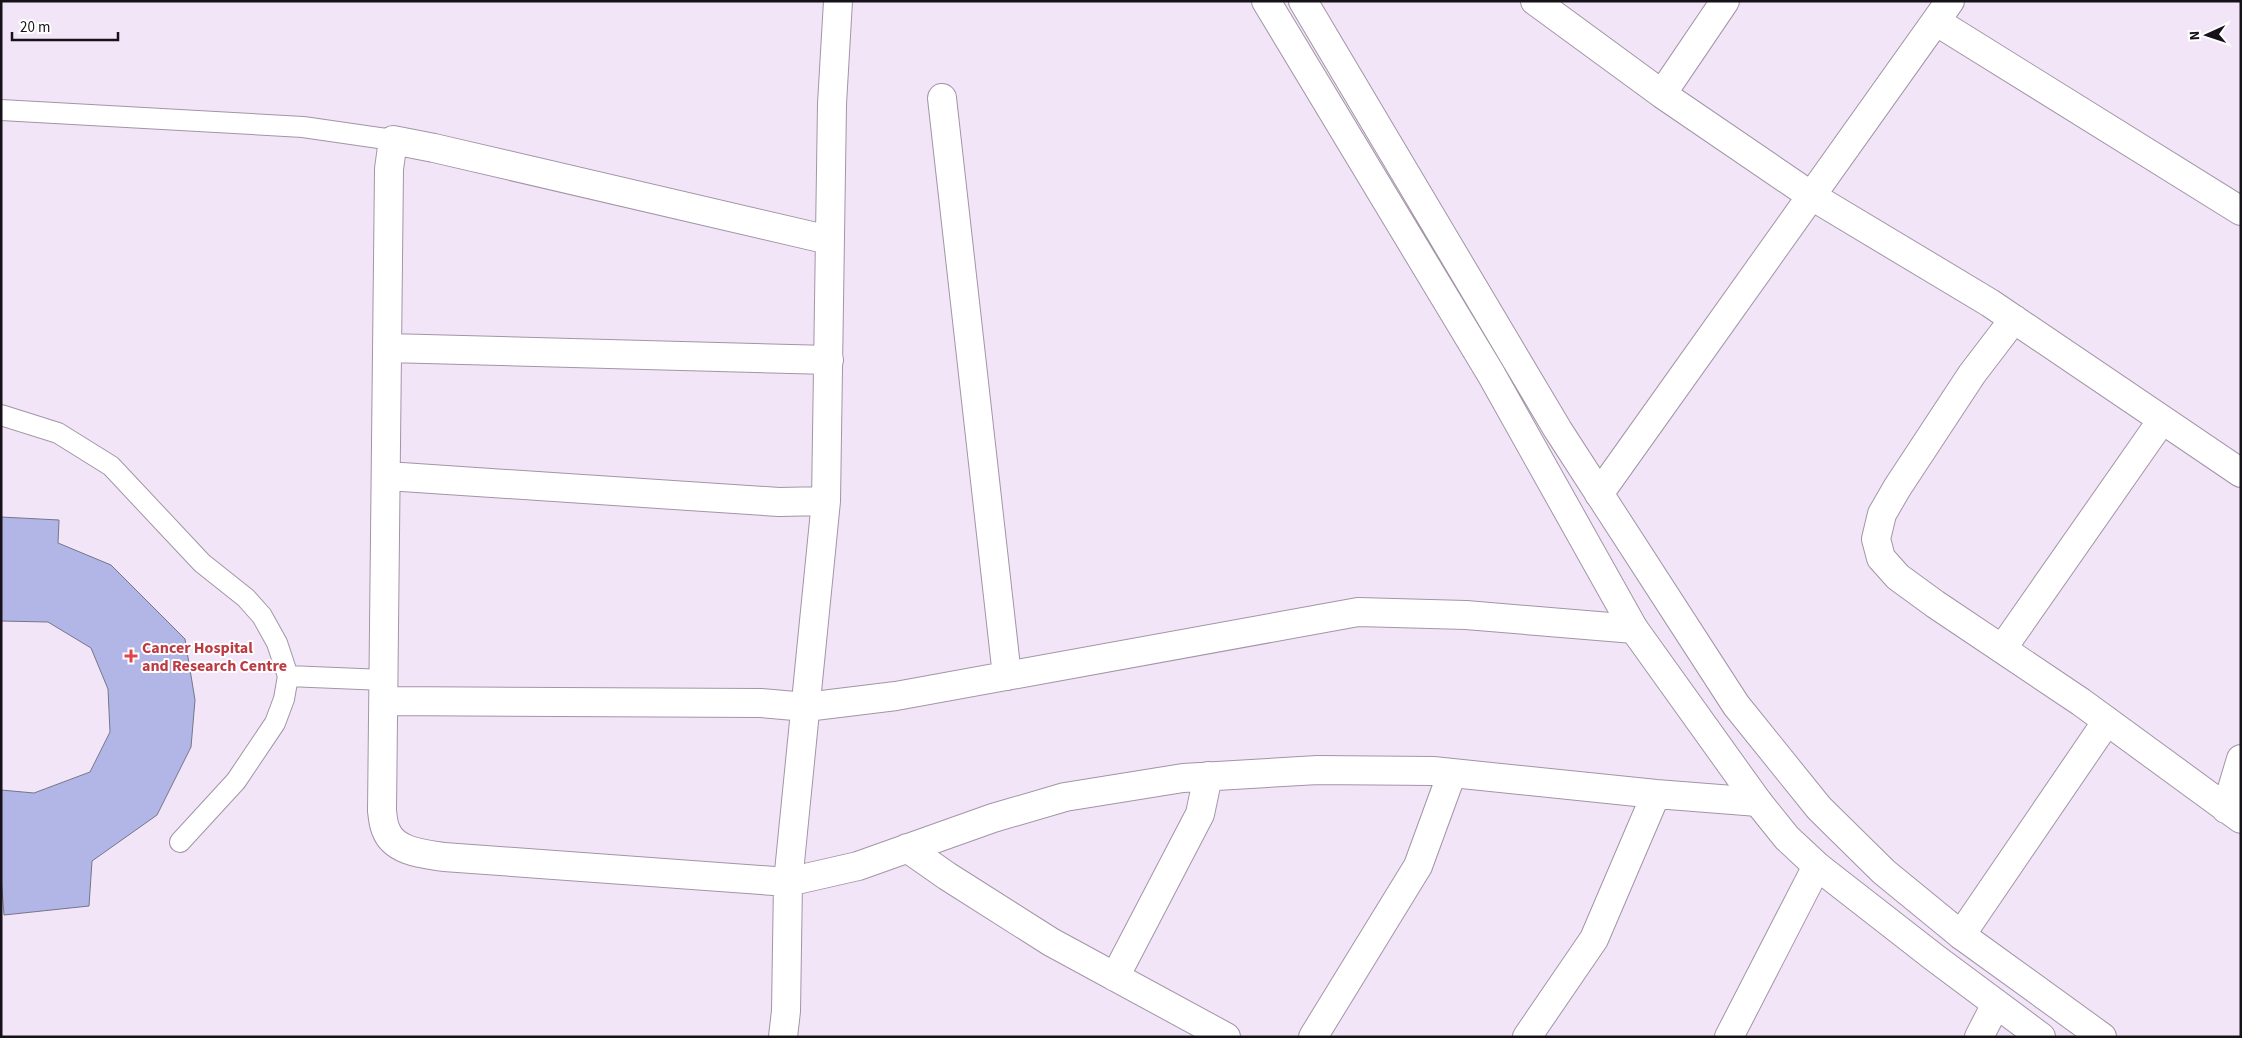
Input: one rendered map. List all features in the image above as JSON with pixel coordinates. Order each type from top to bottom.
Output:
[{"type":"street","points":[[784,1037],[788,882],[798,707],[802,502],[809,358],[829,240],[832,104],[838,1]]},
{"type":"street","points":[[1266,1],[1491,374],[1634,629],[1758,802],[1787,838],[1817,866],[2041,1037]]},
{"type":"street","points":[[1303,1],[1558,430],[1736,705],[1819,808],[1884,872],[1961,935],[2102,1037]]},
{"type":"street","points":[[1535,1],[1662,94],[1810,195],[2014,319],[2241,473]]},
{"type":"street","points":[[1662,94],[1725,1]]},
{"type":"street","points":[[1599,494],[1810,195],[1944,12],[2241,211]]},
{"type":"street","points":[[942,98],[1007,676]]},
{"type":"street","points":[[829,240],[393,140],[389,169],[382,811],[386,831],[399,846],[424,854],[444,856],[788,882],[858,866],[993,818],[1065,798],[1182,778],[1318,770],[1452,773],[1656,794],[1758,802]]},
{"type":"street","points":[[2014,319],[1972,374],[1882,514],[1876,539],[1881,558],[1898,577],[2107,721],[2234,814],[2241,759]]},
{"type":"street","points":[[388,348],[809,358]]},
{"type":"street","points":[[2002,649],[2162,420]]},
{"type":"street","points":[[387,476],[802,502]]},
{"type":"street","points":[[384,691],[761,703],[798,707],[896,696],[1358,612],[1466,615],[1634,629]]},
{"type":"street","points":[[1961,935],[2107,721]]},
{"type":"street","points":[[1312,1037],[1418,866],[1452,773]]},
{"type":"street","points":[[1115,976],[1200,814],[1208,776]]},
{"type":"street","points":[[1526,1037],[1594,939],[1656,794]]},
{"type":"street","points":[[908,848],[947,876],[1051,942],[1226,1037]]},
{"type":"street","points":[[1729,1037],[1817,866]]},
{"type":"street","points":[[1979,1037],[1996,1004]]},
{"type":"lane","points":[[1,110],[303,127],[393,140]]},
{"type":"lane","points":[[1,415],[58,433],[111,466],[202,563],[246,598],[262,616],[277,643],[288,676],[284,699],[275,723],[236,781],[180,842]]},
{"type":"lane","points":[[288,676],[384,691]]},
{"type":"building","points":[[1,517],[59,520],[58,543],[111,565],[185,639],[195,700],[191,747],[157,815],[92,861],[89,906],[4,915],[1,877],[1,790],[34,793],[90,772],[110,732],[108,689],[91,648],[48,622],[1,621]]},
{"type":"place","name":"Cancer Hospital and Research Centre","points":[[131,656]]}]
